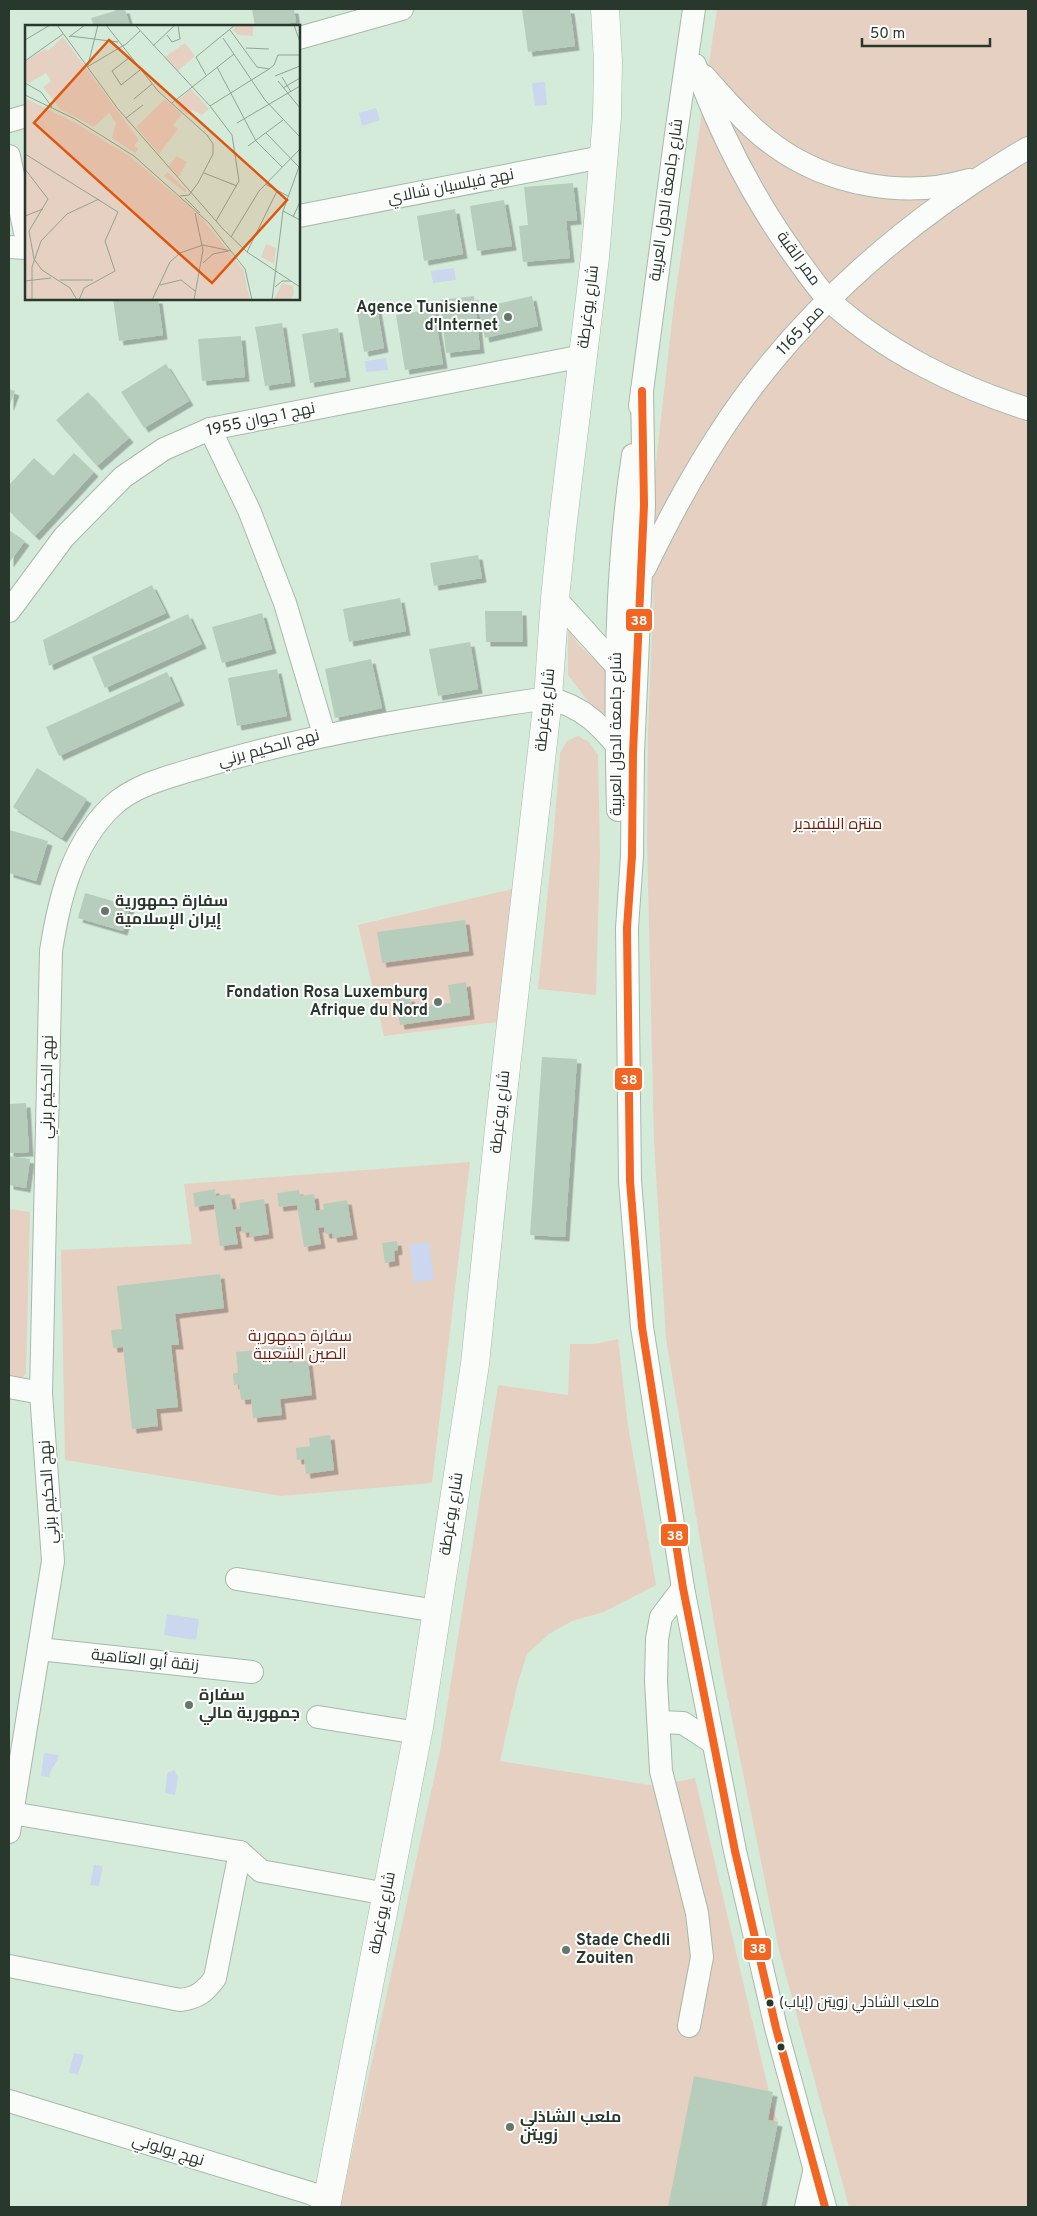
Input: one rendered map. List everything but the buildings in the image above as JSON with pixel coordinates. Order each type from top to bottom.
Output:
[{"type":"main road","name":"شارع يوغرطة","points":[[315,2202],[387,1894],[418,1733],[475,1364],[500,1120],[548,698],[555,598],[595,257],[602,157],[607,117],[608,61],[605,9]]},
{"type":"street","points":[[300,38],[402,9]]},
{"type":"street","name":"شارع جامعة الدول العربية","points":[[627,928],[618,849],[616,745],[616,664],[626,504],[692,58],[694,9]]},
{"type":"street","points":[[692,58],[754,129],[776,146],[829,173],[883,187],[906,189],[929,189],[978,178]]},
{"type":"street","name":"ممر القبة","points":[[692,58],[719,125],[764,212],[805,271],[829,300],[892,347],[921,364],[966,386],[1028,409]]},
{"type":"street","points":[[9,121],[25,116]]},
{"type":"street","name":"ممر 1165","points":[[642,575],[698,468],[729,419],[784,348],[829,300],[873,259],[978,178],[1028,148]]},
{"type":"street","points":[[9,156],[25,231]]},
{"type":"street","name":"نهج فيلسيان شالاي","points":[[300,216],[602,157]]},
{"type":"street","points":[[9,247],[25,248]]},
{"type":"street","name":"نهج 1 جوان 1955","points":[[9,611],[64,537],[123,477],[164,449],[210,429],[583,356]]},
{"type":"street","name":"شارع جامعة الدول العربية","points":[[642,391],[644,505],[633,764],[632,856],[627,928],[630,1191],[642,1327],[683,1588],[712,1742],[758,1955],[825,2207]]},
{"type":"street","points":[[210,429],[249,510],[285,604],[324,734]]},
{"type":"street","points":[[555,598],[588,638],[616,664],[636,693]]},
{"type":"street","points":[[548,698],[566,702],[582,710],[594,720],[633,764]]},
{"type":"street","name":"نهج الحكيم برني","points":[[10,1822],[53,1561],[41,1393],[50,951],[56,917],[66,882],[91,831],[112,806],[142,787],[250,753],[324,734],[430,715],[548,698]]},
{"type":"street","points":[[9,1387],[41,1393]]},
{"type":"street","points":[[237,1578],[437,1611]]},
{"type":"street","points":[[683,1588],[661,1617],[657,1639],[656,1682],[661,1771],[697,1913],[702,1957],[689,2026]]},
{"type":"street","name":"زنقة أبو العتاهية","points":[[39,1649],[252,1672]]},
{"type":"street","points":[[318,1717],[418,1733]]},
{"type":"street","points":[[659,1722],[683,1723],[712,1742]]},
{"type":"street","points":[[10,1822],[240,1852],[261,1871],[387,1894]]},
{"type":"street","points":[[9,1966],[180,2000],[195,1998],[206,1990],[215,1978],[240,1852]]},
{"type":"street","name":"نهج بولوني","points":[[9,2101],[315,2202]]},
{"type":"street","points":[[806,2207],[815,2168]]},
{"type":"green space","name":"منتزه البلفيدير","points":[[717,9],[1028,9],[1028,2207],[849,2207],[779,1950],[723,1675],[666,1339],[654,1141],[647,841],[648,732],[653,606],[652,497],[674,304]]},
{"type":"green space","points":[[568,629],[578,644],[608,673],[607,719],[587,700],[568,675]]},
{"type":"green space","points":[[578,736],[589,742],[598,755],[600,851],[596,995],[538,989],[560,753],[567,741]]},
{"type":"green space","points":[[516,888],[498,1022],[384,1036],[358,925]]},
{"type":"green space","name":"سفارة جمهورية الصين الشعبية","points":[[470,1162],[432,1483],[281,1496],[65,1460],[61,1250],[192,1244],[184,1184]]},
{"type":"green space","points":[[9,1209],[30,1212],[26,1373],[21,1380],[9,1381]]},
{"type":"green space","name":"Stade Chedli Zouiten","points":[[618,1339],[628,1426],[656,1585],[604,1612],[572,1621],[549,1634],[527,1654],[517,1686],[500,1761],[656,1786],[695,1778],[774,2113],[778,2122],[761,2207],[340,2207],[440,1751],[498,1385],[568,1395],[570,1344],[595,1344]]},
{"type":"water","points":[[545,82],[547,105],[535,106],[532,83]]},
{"type":"water","points":[[376,108],[380,120],[362,126],[359,113]]},
{"type":"water","points":[[454,268],[456,280],[433,283],[431,271]]},
{"type":"water","points":[[386,358],[388,370],[366,372],[365,361]]},
{"type":"water","points":[[429,1242],[434,1280],[414,1282],[409,1245]]},
{"type":"water","points":[[167,1614],[199,1619],[196,1640],[164,1635]]},
{"type":"water","points":[[44,1753],[59,1755],[49,1777],[41,1776]]},
{"type":"water","points":[[174,1770],[178,1777],[175,1795],[165,1793],[167,1773]]},
{"type":"water","points":[[94,1865],[103,1866],[99,1886],[90,1885]]},
{"type":"water","points":[[74,2053],[84,2055],[78,2075],[69,2072]]},
{"type":"transit line","name":"38","points":[[642,391],[644,505],[633,753],[632,856],[627,928],[630,1181],[642,1327],[683,1588],[735,1851],[776,2028],[825,2207]]},
{"type":"place","name":"Agence Tunisienne d'Internet","points":[[508,317]]},
{"type":"place","name":"سفارة جمهورية إيران الإسلامية","points":[[105,911]]},
{"type":"place","name":"Fondation Rosa Luxemburg Afrique du Nord","points":[[438,1002]]},
{"type":"place","name":"سفارة جمهورية مالي","points":[[189,1705]]},
{"type":"place","name":"Stade Chedli Zouiten","points":[[566,1950]]},
{"type":"place","name":"ملعب الشادلي زويتن (إياب)","points":[[770,2003]]},
{"type":"place","name":"ملعب الشاذلي زويتن","points":[[510,2127]]}]
